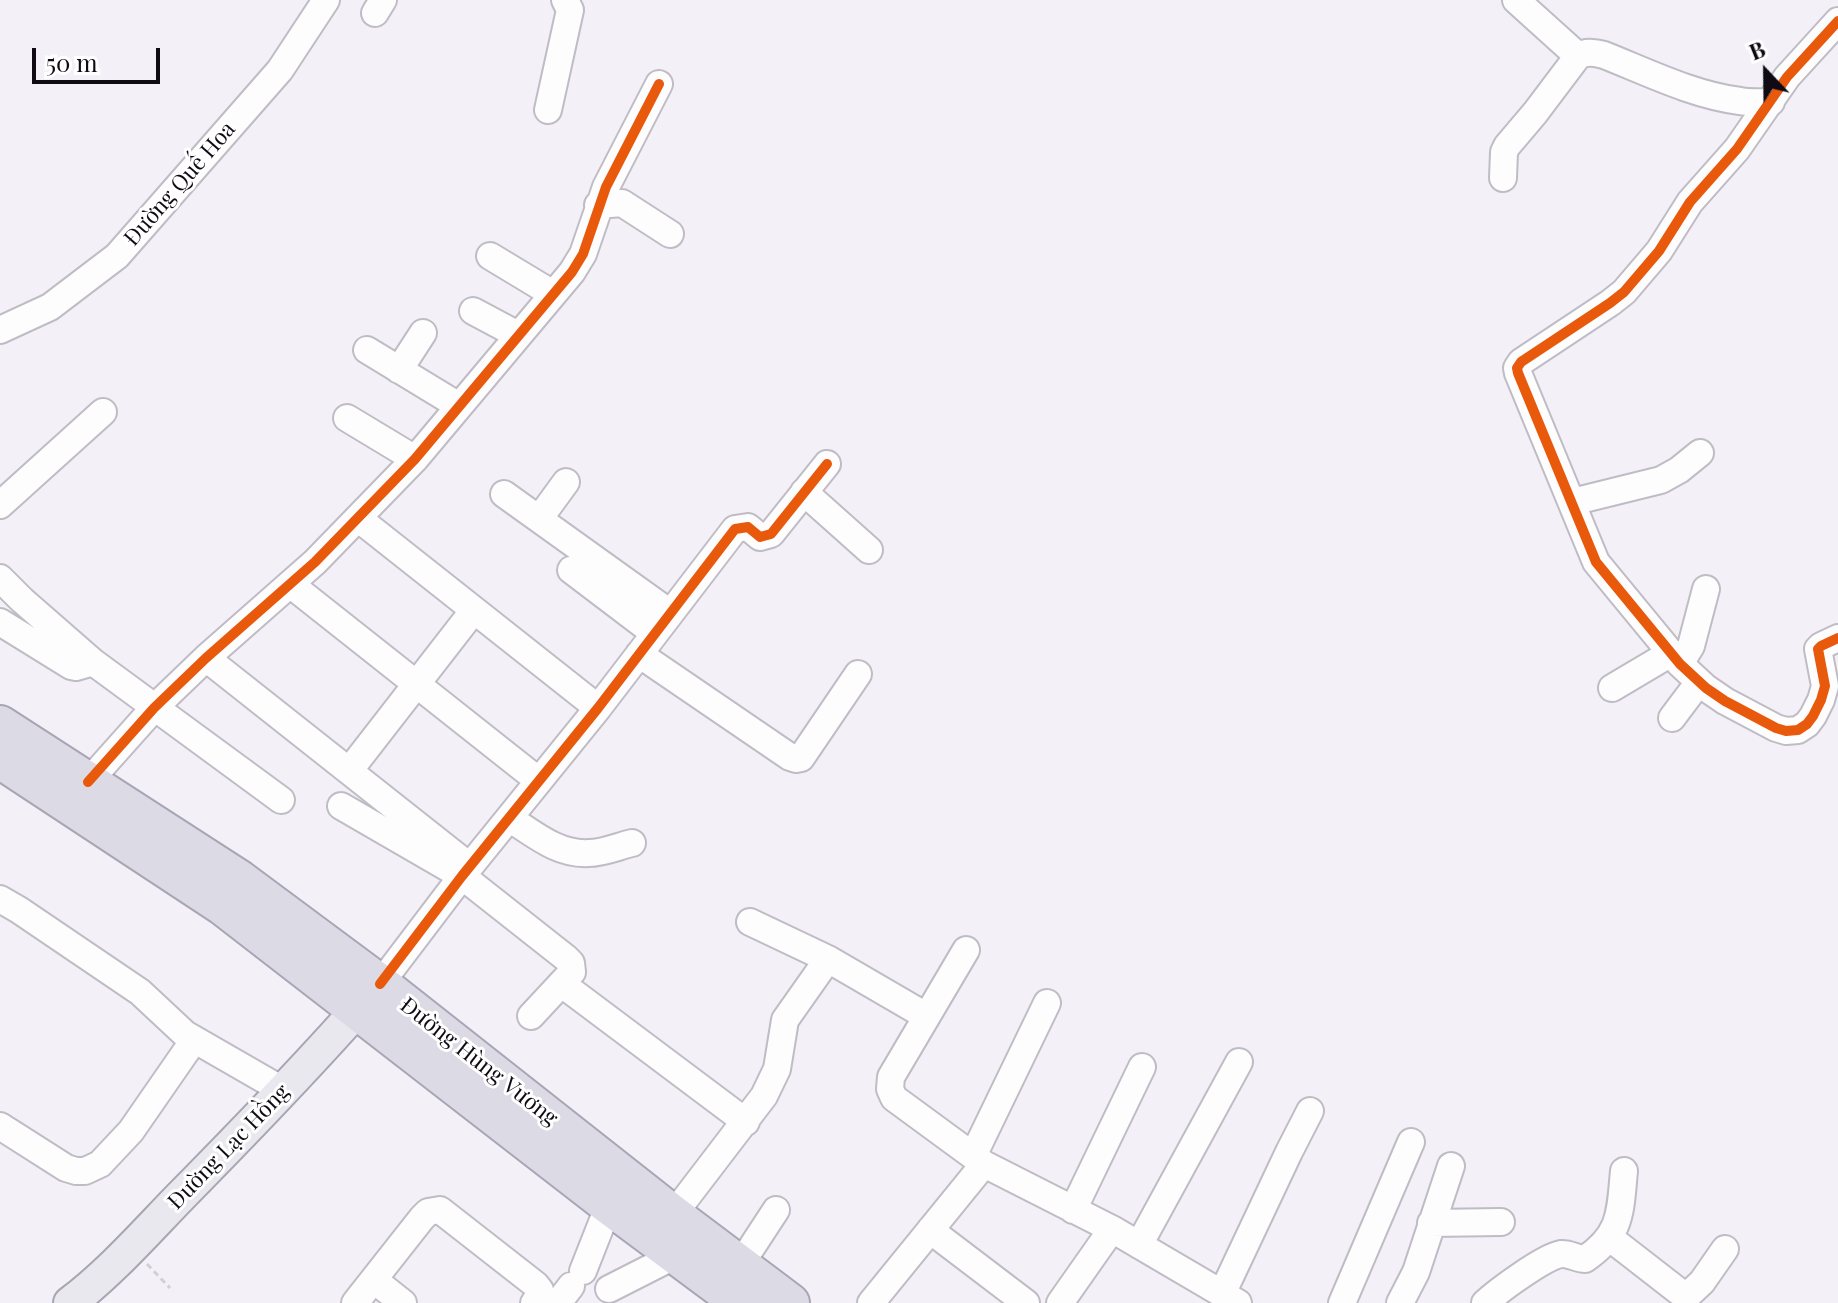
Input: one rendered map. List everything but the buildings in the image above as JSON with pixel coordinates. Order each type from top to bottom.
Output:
[{"type":"highway","name":"Đường Hùng Vương","points":[[0,725],[240,880],[609,1205],[676,1255],[740,1289],[790,1303]]},
{"type":"highway","name":"Đường Hùng Vương","points":[[0,759],[223,906],[369,996],[673,1215],[740,1289]]},
{"type":"main road","name":"Đường Lạc Hồng","points":[[70,1303],[131,1246],[284,1091],[369,996]]},
{"type":"street","name":"Đường Quế Hoa","points":[[0,330],[50,307],[117,256],[280,70],[326,0]]},
{"type":"street","points":[[548,110],[570,10],[565,0]]},
{"type":"street","points":[[1516,0],[1578,56]]},
{"type":"street","points":[[1838,21],[1787,77],[1737,149],[1690,202],[1659,251],[1624,292],[1521,362],[1517,368],[1596,562],[1699,682],[1725,701],[1776,728],[1798,730],[1813,716],[1825,686],[1818,649],[1838,638]]},
{"type":"street","points":[[1503,178],[1507,146],[1578,56],[1588,52],[1713,95],[1743,102],[1771,102]]},
{"type":"street","points":[[88,782],[154,708],[359,519],[415,459],[572,272],[583,254],[598,205],[659,84]]},
{"type":"street","points":[[598,205],[616,203],[629,206],[670,234]]},
{"type":"street","points":[[490,256],[553,294]]},
{"type":"street","points":[[473,311],[518,335]]},
{"type":"street","points":[[399,370],[423,333]]},
{"type":"street","points":[[367,350],[459,406]]},
{"type":"street","points":[[0,505],[103,412]]},
{"type":"street","points":[[347,418],[415,459]]},
{"type":"street","points":[[1572,502],[1661,480],[1700,453]]},
{"type":"street","points":[[369,996],[598,708],[735,529],[748,527],[760,537],[771,534],[827,464]]},
{"type":"street","points":[[539,519],[566,482]]},
{"type":"street","points":[[804,492],[869,550]]},
{"type":"street","points":[[504,494],[539,519],[654,633],[790,757],[801,758],[858,674]]},
{"type":"street","points":[[359,519],[598,708]]},
{"type":"street","points":[[571,570],[654,633]]},
{"type":"street","points":[[0,578],[93,662],[281,800]]},
{"type":"street","points":[[290,584],[539,781]]},
{"type":"street","points":[[1612,688],[1676,658],[1691,646],[1706,589]]},
{"type":"street","points":[[349,771],[474,610]]},
{"type":"street","points":[[0,622],[71,666],[93,662]]},
{"type":"street","points":[[206,658],[349,771],[571,963],[572,972],[531,1016]]},
{"type":"street","points":[[1672,718],[1699,682]]},
{"type":"street","points":[[341,806],[466,871]]},
{"type":"street","points":[[509,818],[550,845],[572,852],[590,854],[632,843]]},
{"type":"street","points":[[0,899],[140,992],[194,1040],[284,1091]]},
{"type":"street","points":[[750,922],[828,959],[926,1016]]},
{"type":"street","points":[[966,950],[891,1077],[890,1089],[894,1098],[978,1160],[1112,1229],[1218,1297],[1310,1111]]},
{"type":"street","points":[[673,1215],[764,1096],[774,1078],[785,1020],[828,959]]},
{"type":"street","points":[[562,984],[746,1122]]},
{"type":"street","points":[[871,1303],[930,1230],[978,1160],[1047,1003]]},
{"type":"street","points":[[0,1126],[66,1168],[76,1171],[91,1169],[100,1164],[131,1131],[194,1040]]},
{"type":"street","points":[[1139,1245],[1239,1062]]},
{"type":"street","points":[[1073,1210],[1142,1067]]},
{"type":"street","points":[[1342,1303],[1411,1142]]},
{"type":"street","points":[[1400,1303],[1416,1272],[1451,1166]]},
{"type":"street","points":[[1485,1303],[1557,1255],[1567,1254],[1582,1260],[1610,1238],[1621,1201],[1624,1171]]},
{"type":"street","points":[[571,1287],[609,1205]]},
{"type":"street","points":[[355,1303],[422,1218],[428,1212],[440,1210],[536,1285],[540,1295],[534,1303]]},
{"type":"street","points":[[740,1289],[776,1210]]},
{"type":"street","points":[[1431,1223],[1501,1222]]},
{"type":"street","points":[[1060,1303],[1112,1229]]},
{"type":"street","points":[[930,1230],[1026,1303]]},
{"type":"street","points":[[1610,1238],[1686,1297],[1702,1282],[1725,1249]]},
{"type":"street","points":[[609,1289],[676,1255]]},
{"type":"street","points":[[374,1280],[403,1303]]},
{"type":"path","points":[[131,1246],[170,1288]]},
{"type":"cycle path","points":[[1838,21],[1787,77],[1737,149],[1690,202],[1659,251],[1624,292],[1521,362],[1517,368],[1596,562],[1680,664],[1706,688],[1776,728],[1798,730],[1813,716],[1825,686],[1818,649],[1838,638]]},
{"type":"cycle path","points":[[88,782],[154,708],[315,562],[415,459],[572,272],[583,254],[606,187],[659,84]]},
{"type":"cycle path","points":[[380,984],[735,529],[748,527],[760,537],[771,534],[827,464]]}]
